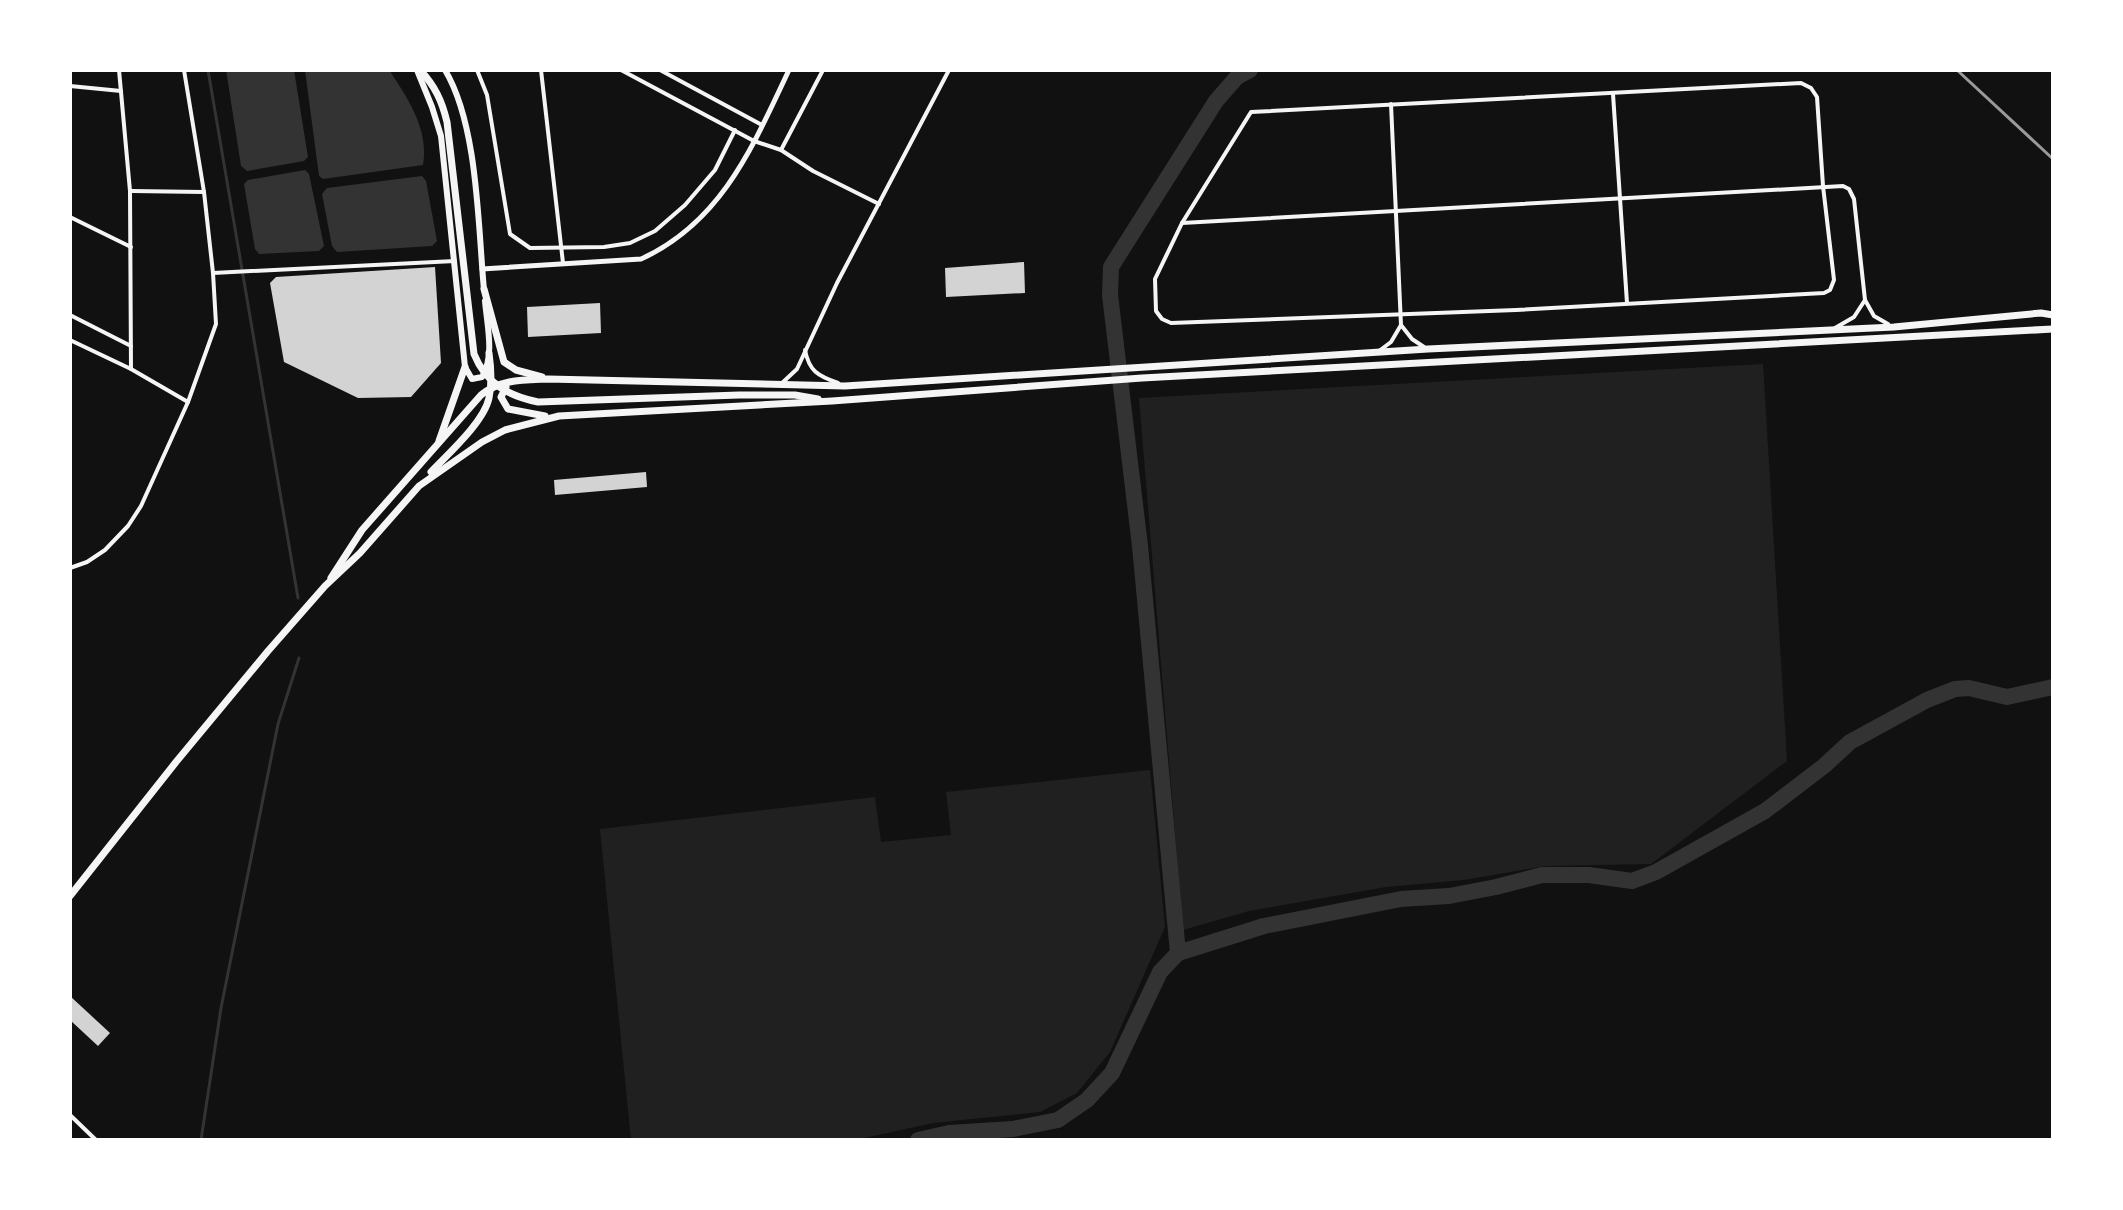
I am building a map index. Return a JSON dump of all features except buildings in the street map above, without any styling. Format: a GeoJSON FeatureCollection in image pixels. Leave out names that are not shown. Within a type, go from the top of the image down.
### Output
{"type":"FeatureCollection","features":[{"type":"Feature","properties":{"kind":"highway"},"geometry":{"type":"LineString","coordinates":[[419,70],[430,80],[441,99],[447,122],[474,354],[479,366],[501,389],[515,397],[538,402],[739,395],[795,395],[832,401]]}},
{"type":"Feature","properties":{"kind":"highway"},"geometry":{"type":"LineString","coordinates":[[484,289],[504,362],[516,370],[548,379]]}},
{"type":"Feature","properties":{"kind":"highway"},"geometry":{"type":"LineString","coordinates":[[325,586],[362,530],[490,388],[511,381],[548,379],[845,386],[1428,349],[1894,327],[2053,314]]}},
{"type":"Feature","properties":{"kind":"highway"},"geometry":{"type":"LineString","coordinates":[[511,381],[501,397],[508,409],[531,415],[559,416],[832,401],[1142,378],[2053,329]]}},
{"type":"Feature","properties":{"kind":"highway"},"geometry":{"type":"LineString","coordinates":[[70,896],[176,762],[325,586],[360,553],[467,432],[487,405],[489,353]]}},
{"type":"Feature","properties":{"kind":"highway"},"geometry":{"type":"LineString","coordinates":[[437,447],[465,367]]}},
{"type":"Feature","properties":{"kind":"highway"},"geometry":{"type":"LineString","coordinates":[[419,486],[482,442],[505,430],[559,416]]}},
{"type":"Feature","properties":{"kind":"main road"},"geometry":{"type":"LineString","coordinates":[[419,70],[441,136],[465,367],[472,379],[482,377],[487,368],[489,353],[484,289],[475,188],[465,121],[446,71]]}},
{"type":"Feature","properties":{"kind":"street"},"geometry":{"type":"LineString","coordinates":[[119,70],[130,191],[131,369]]}},
{"type":"Feature","properties":{"kind":"street"},"geometry":{"type":"LineString","coordinates":[[70,568],[97,557],[128,526],[141,506],[188,402],[216,324],[204,192],[184,70]]}},
{"type":"Feature","properties":{"kind":"street"},"geometry":{"type":"LineString","coordinates":[[477,70],[487,95],[510,234],[530,248],[630,243],[655,231],[685,205],[715,170],[735,130]]}},
{"type":"Feature","properties":{"kind":"street"},"geometry":{"type":"LineString","coordinates":[[541,70],[563,266]]}},
{"type":"Feature","properties":{"kind":"street"},"geometry":{"type":"LineString","coordinates":[[621,70],[754,141],[781,150],[813,171],[879,204]]}},
{"type":"Feature","properties":{"kind":"street"},"geometry":{"type":"LineString","coordinates":[[660,70],[762,125]]}},
{"type":"Feature","properties":{"kind":"street"},"geometry":{"type":"LineString","coordinates":[[482,269],[641,259],[660,250],[691,228],[735,178],[789,70]]}},
{"type":"Feature","properties":{"kind":"street"},"geometry":{"type":"LineString","coordinates":[[781,150],[823,70]]}},
{"type":"Feature","properties":{"kind":"street"},"geometry":{"type":"LineString","coordinates":[[781,384],[797,369],[805,347],[949,70]]}},
{"type":"Feature","properties":{"kind":"street"},"geometry":{"type":"LineString","coordinates":[[1801,83],[1811,88],[1817,97],[1834,280],[1830,290],[1818,294],[1171,323],[1162,319],[1156,311],[1155,279],[1182,223],[1251,112],[1613,93],[1801,83]]}},
{"type":"Feature","properties":{"kind":"street"},"geometry":{"type":"LineString","coordinates":[[70,86],[121,91]]}},
{"type":"Feature","properties":{"kind":"street"},"geometry":{"type":"LineString","coordinates":[[1613,93],[1627,303]]}},
{"type":"Feature","properties":{"kind":"street"},"geometry":{"type":"LineString","coordinates":[[1377,352],[1391,342],[1401,325],[1391,104]]}},
{"type":"Feature","properties":{"kind":"street"},"geometry":{"type":"LineString","coordinates":[[1182,223],[1843,186],[1849,189],[1854,199],[1865,300],[1874,316],[1894,327]]}},
{"type":"Feature","properties":{"kind":"street"},"geometry":{"type":"LineString","coordinates":[[130,191],[204,192]]}},
{"type":"Feature","properties":{"kind":"street"},"geometry":{"type":"LineString","coordinates":[[70,217],[131,247]]}},
{"type":"Feature","properties":{"kind":"street"},"geometry":{"type":"LineString","coordinates":[[213,273],[455,261]]}},
{"type":"Feature","properties":{"kind":"street"},"geometry":{"type":"LineString","coordinates":[[1831,329],[1854,317],[1865,300]]}},
{"type":"Feature","properties":{"kind":"street"},"geometry":{"type":"LineString","coordinates":[[70,315],[131,346]]}},
{"type":"Feature","properties":{"kind":"street"},"geometry":{"type":"LineString","coordinates":[[1401,325],[1412,339],[1428,349]]}},
{"type":"Feature","properties":{"kind":"street"},"geometry":{"type":"LineString","coordinates":[[70,340],[131,369],[188,402]]}},
{"type":"Feature","properties":{"kind":"street"},"geometry":{"type":"LineString","coordinates":[[805,347],[811,369],[819,376],[845,386]]}},
{"type":"Feature","properties":{"kind":"street"},"geometry":{"type":"LineString","coordinates":[[70,1115],[96,1140]]}},
{"type":"Feature","properties":{"kind":"shaded area"},"geometry":{"type":"Polygon","coordinates":[[[226,70],[294,70],[308,157],[304,161],[247,171],[241,166],[226,70]]]}},
{"type":"Feature","properties":{"kind":"shaded area"},"geometry":{"type":"Polygon","coordinates":[[[305,70],[389,70],[410,103],[420,127],[423,165],[323,179],[319,176],[305,70]]]}},
{"type":"Feature","properties":{"kind":"shaded area"},"geometry":{"type":"Polygon","coordinates":[[[305,170],[309,174],[324,246],[319,251],[259,254],[255,249],[244,184],[248,180],[305,170]]]}},
{"type":"Feature","properties":{"kind":"shaded area"},"geometry":{"type":"Polygon","coordinates":[[[422,176],[426,181],[437,241],[432,246],[337,252],[332,246],[322,194],[327,188],[422,176]]]}},
{"type":"Feature","properties":{"kind":"shaded area"},"geometry":{"type":"Polygon","coordinates":[[[1763,364],[1787,761],[1651,864],[1545,866],[1464,880],[1386,887],[1249,911],[1183,930],[1139,398],[1763,364]]]}},
{"type":"Feature","properties":{"kind":"shaded area"},"geometry":{"type":"Polygon","coordinates":[[[1150,770],[1165,927],[1110,1052],[1077,1093],[1040,1112],[933,1123],[855,1140],[631,1140],[600,829],[875,797],[881,842],[951,835],[946,792],[1150,770]]]}},
{"type":"Feature","properties":{"kind":"waterway"},"geometry":{"type":"LineString","coordinates":[[208,70],[298,598]]}},
{"type":"Feature","properties":{"kind":"waterway"},"geometry":{"type":"LineString","coordinates":[[918,1140],[949,1133],[1013,1129],[1058,1120],[1087,1100],[1112,1073],[1160,972],[1178,953],[1140,546],[1110,295],[1111,267],[1216,101],[1237,77],[1250,70]]}},
{"type":"Feature","properties":{"kind":"waterway"},"geometry":{"type":"LineString","coordinates":[[201,1140],[221,1008],[278,724],[299,658]]}},
{"type":"Feature","properties":{"kind":"waterway"},"geometry":{"type":"LineString","coordinates":[[1178,953],[1264,926],[1401,899],[1449,896],[1542,875],[1589,875],[1632,881],[1656,872],[1765,811],[1850,742],[1927,700],[1955,689],[1969,688],[2007,697],[2053,687]]}},
{"type":"Feature","properties":{"kind":"railway"},"geometry":{"type":"LineString","coordinates":[[1957,70],[2053,159]]}}]}
